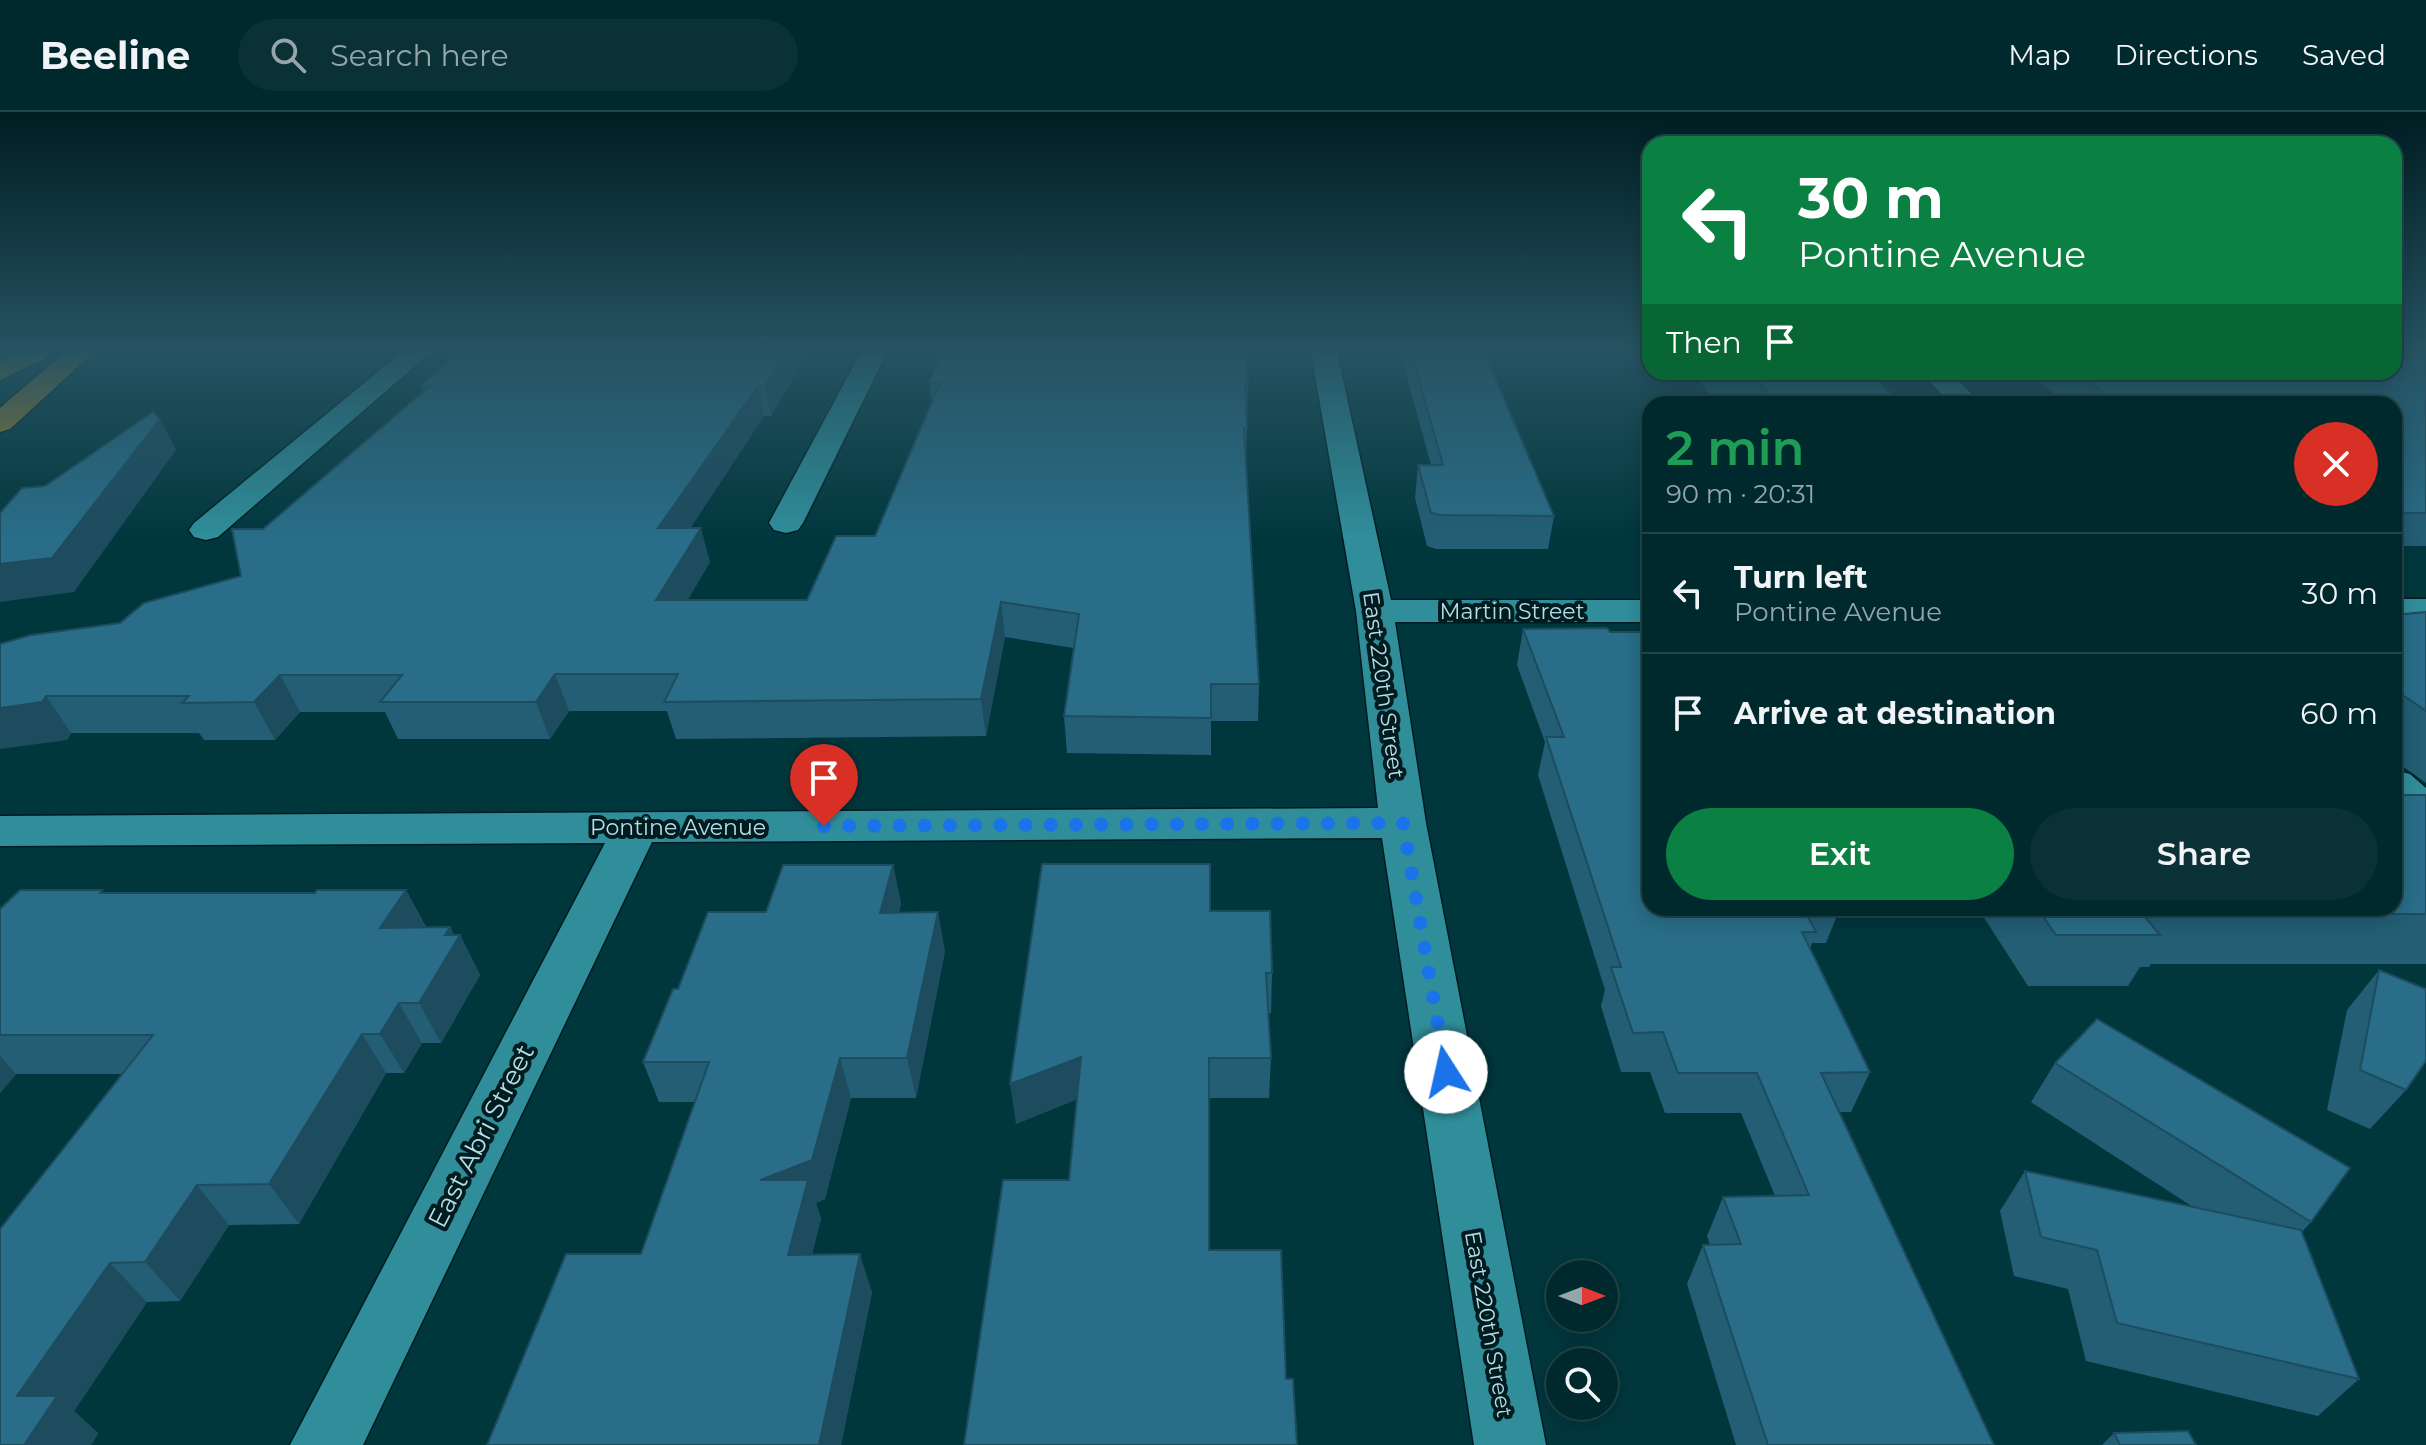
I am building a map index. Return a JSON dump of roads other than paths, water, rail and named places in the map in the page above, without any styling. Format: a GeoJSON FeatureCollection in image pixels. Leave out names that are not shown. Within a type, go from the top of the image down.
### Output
{"type":"FeatureCollection","features":[{"type":"Feature","properties":{"kind":"street"},"geometry":{"type":"LineString","coordinates":[[206,530],[344,414]]}},
{"type":"Feature","properties":{"kind":"street"},"geometry":{"type":"LineString","coordinates":[[786,523],[842,414]]}},
{"type":"Feature","properties":{"kind":"street","name":"East 220th Street"},"geometry":{"type":"LineString","coordinates":[[1336,414],[1375,611],[1403,823],[1510,1445]]}},
{"type":"Feature","properties":{"kind":"street"},"geometry":{"type":"LineString","coordinates":[[2402,610],[2426,610]]}},
{"type":"Feature","properties":{"kind":"street","name":"Martin Street"},"geometry":{"type":"LineString","coordinates":[[1375,611],[1642,611]]}},
{"type":"Feature","properties":{"kind":"street"},"geometry":{"type":"LineString","coordinates":[[2402,791],[2426,813]]}},
{"type":"Feature","properties":{"kind":"street","name":"Pontine Avenue"},"geometry":{"type":"LineString","coordinates":[[0,831],[1403,823]]}},
{"type":"Feature","properties":{"kind":"street","name":"East Abri Street"},"geometry":{"type":"LineString","coordinates":[[326,1445],[636,827]]}}]}
